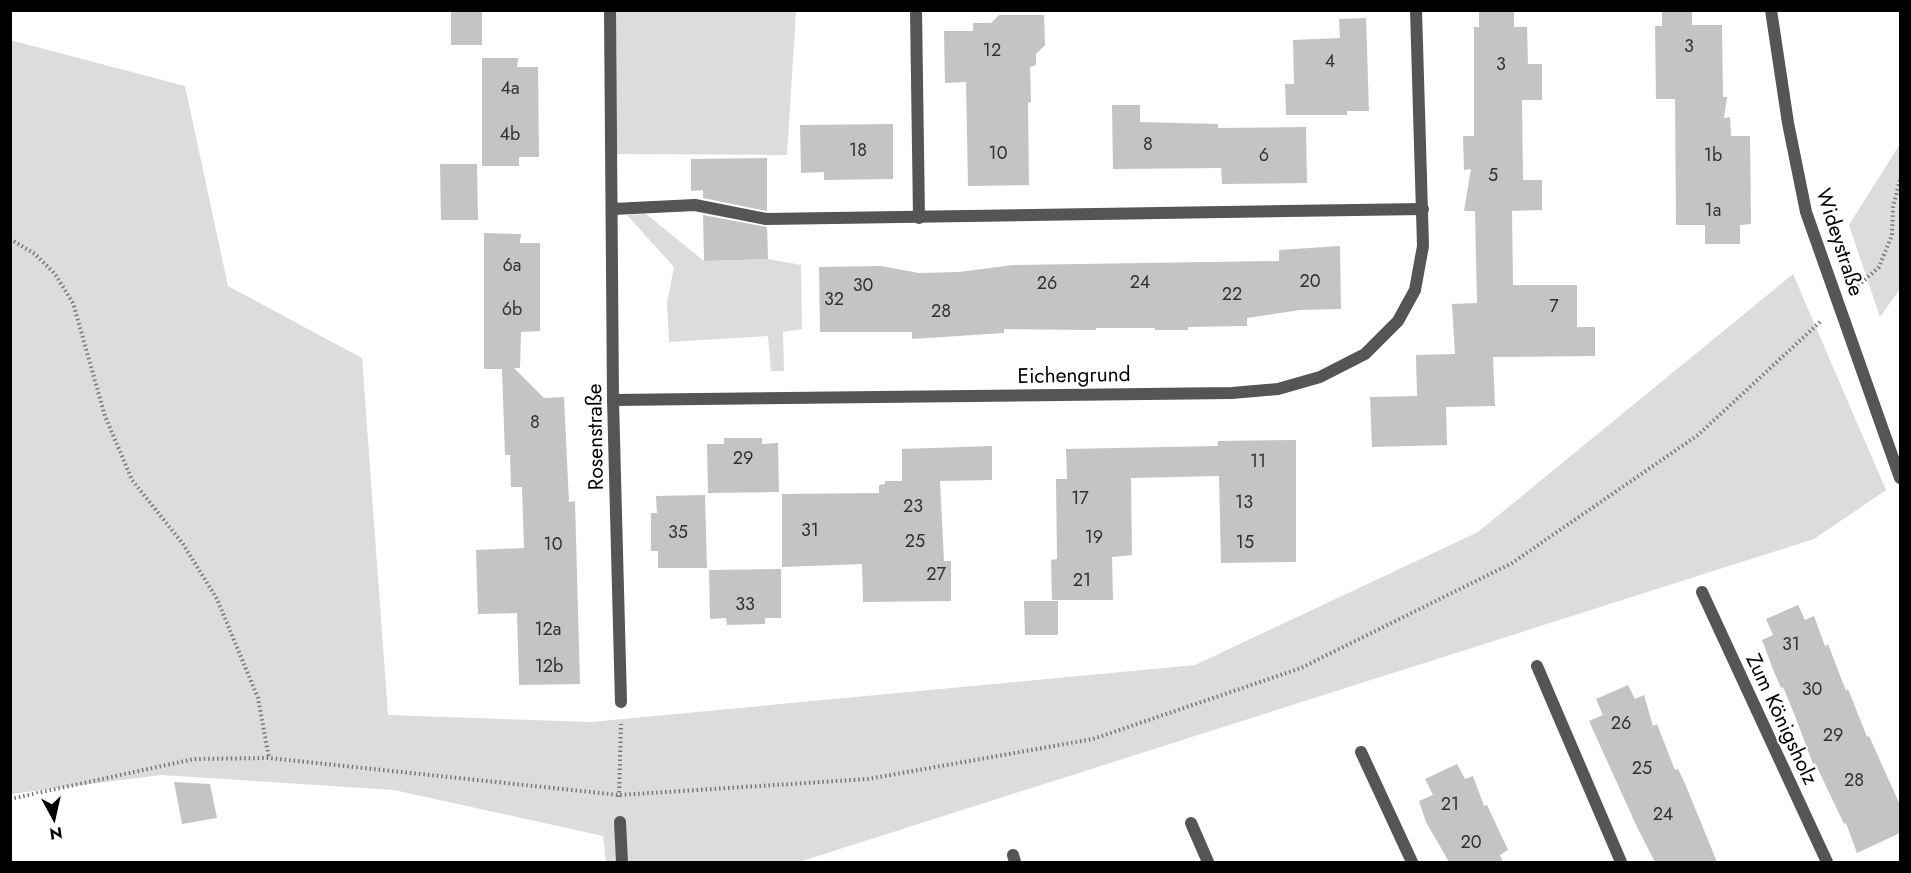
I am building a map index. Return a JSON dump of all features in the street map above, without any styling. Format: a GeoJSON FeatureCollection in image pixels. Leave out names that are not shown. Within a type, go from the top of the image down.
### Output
{"type":"FeatureCollection","features":[{"type":"Feature","properties":{"kind":"street","name":"Rosenstraße"},"geometry":{"type":"LineString","coordinates":[[610,10],[613,400],[621,702]]}},
{"type":"Feature","properties":{"kind":"street"},"geometry":{"type":"LineString","coordinates":[[916,10],[919,218]]}},
{"type":"Feature","properties":{"kind":"street","name":"Eichengrund"},"geometry":{"type":"LineString","coordinates":[[613,400],[1232,393],[1278,389],[1320,377],[1365,354],[1398,321],[1415,290],[1424,246],[1416,10]]}},
{"type":"Feature","properties":{"kind":"street","name":"Wideystraße"},"geometry":{"type":"LineString","coordinates":[[1771,10],[1788,123],[1806,212],[1900,478]]}},
{"type":"Feature","properties":{"kind":"street"},"geometry":{"type":"LineString","coordinates":[[613,209],[695,205],[766,219],[1423,209]]}},
{"type":"Feature","properties":{"kind":"street","name":"Zum Königsholz"},"geometry":{"type":"LineString","coordinates":[[1702,592],[1827,862]]}},
{"type":"Feature","properties":{"kind":"street"},"geometry":{"type":"LineString","coordinates":[[1537,666],[1622,862]]}},
{"type":"Feature","properties":{"kind":"street"},"geometry":{"type":"LineString","coordinates":[[1361,752],[1412,862]]}},
{"type":"Feature","properties":{"kind":"street"},"geometry":{"type":"LineString","coordinates":[[620,822],[622,862]]}},
{"type":"Feature","properties":{"kind":"street"},"geometry":{"type":"LineString","coordinates":[[1191,823],[1209,862]]}},
{"type":"Feature","properties":{"kind":"path"},"geometry":{"type":"LineString","coordinates":[[10,799],[194,759],[269,758],[619,795],[868,779],[1082,741],[1301,668],[1512,563],[1698,435],[1879,267],[1892,236],[1893,207],[1900,180]]}},
{"type":"Feature","properties":{"kind":"path"},"geometry":{"type":"LineString","coordinates":[[10,239],[35,254],[56,274],[73,303],[105,416],[132,480],[183,544],[217,599],[258,698],[269,758]]}},
{"type":"Feature","properties":{"kind":"path"},"geometry":{"type":"LineString","coordinates":[[620,822],[621,702]]}},
{"type":"Feature","properties":{"kind":"shaded area"},"geometry":{"type":"Polygon","coordinates":[[[610,11],[796,11],[787,155],[612,154],[610,11]]]}},
{"type":"Feature","properties":{"kind":"shaded area"},"geometry":{"type":"Polygon","coordinates":[[[10,40],[185,86],[228,286],[362,358],[388,715],[591,722],[1195,665],[1478,532],[1793,274],[1886,490],[1814,539],[799,862],[606,862],[603,836],[394,790],[161,775],[11,794],[10,40]]]}},
{"type":"Feature","properties":{"kind":"shaded area"},"geometry":{"type":"Polygon","coordinates":[[[1900,144],[1900,289],[1880,317],[1849,225],[1900,144]]]}},
{"type":"Feature","properties":{"kind":"shaded area"},"geometry":{"type":"Polygon","coordinates":[[[646,214],[704,261],[768,259],[801,265],[802,329],[783,332],[784,371],[771,371],[768,336],[669,342],[667,303],[674,267],[627,215],[646,214]]]}},
{"type":"Feature","properties":{"kind":"building"},"geometry":{"type":"Polygon","coordinates":[[[451,10],[482,10],[482,45],[451,45],[451,10]]]}},
{"type":"Feature","properties":{"kind":"building"},"geometry":{"type":"Polygon","coordinates":[[[1479,10],[1514,10],[1514,27],[1527,27],[1528,64],[1542,64],[1542,100],[1522,100],[1523,180],[1542,180],[1542,210],[1512,211],[1513,285],[1577,285],[1577,327],[1595,327],[1595,356],[1493,357],[1495,406],[1446,407],[1447,445],[1372,447],[1370,397],[1417,396],[1416,355],[1455,354],[1452,304],[1477,303],[1475,211],[1464,211],[1471,169],[1464,170],[1463,136],[1474,136],[1474,27],[1479,27],[1479,10]]]}},
{"type":"Feature","properties":{"kind":"building"},"geometry":{"type":"Polygon","coordinates":[[[1662,10],[1692,10],[1692,25],[1722,25],[1723,97],[1727,97],[1724,118],[1730,117],[1731,136],[1750,136],[1751,224],[1740,225],[1740,244],[1705,244],[1705,225],[1676,225],[1675,99],[1656,99],[1655,26],[1662,26],[1662,10]]]}},
{"type":"Feature","properties":{"kind":"building"},"geometry":{"type":"Polygon","coordinates":[[[999,15],[1044,15],[1045,45],[1036,54],[1036,65],[1030,67],[1029,185],[968,186],[966,82],[945,83],[944,31],[973,31],[973,23],[991,23],[999,15]]]}},
{"type":"Feature","properties":{"kind":"building"},"geometry":{"type":"Polygon","coordinates":[[[1366,18],[1369,111],[1347,111],[1347,115],[1286,115],[1285,84],[1294,84],[1293,40],[1340,38],[1339,19],[1366,18]]]}},
{"type":"Feature","properties":{"kind":"building"},"geometry":{"type":"Polygon","coordinates":[[[482,58],[518,58],[517,67],[538,67],[539,157],[519,157],[519,166],[482,166],[482,58]]]}},
{"type":"Feature","properties":{"kind":"building"},"geometry":{"type":"Polygon","coordinates":[[[1112,105],[1140,105],[1140,122],[1218,124],[1218,128],[1306,127],[1307,183],[1222,184],[1221,168],[1113,169],[1112,105]]]}},
{"type":"Feature","properties":{"kind":"building"},"geometry":{"type":"Polygon","coordinates":[[[893,124],[893,179],[824,180],[824,172],[801,173],[800,125],[893,124]]]}},
{"type":"Feature","properties":{"kind":"building"},"geometry":{"type":"Polygon","coordinates":[[[767,158],[767,211],[703,198],[703,190],[691,191],[691,159],[767,158]]]}},
{"type":"Feature","properties":{"kind":"building"},"geometry":{"type":"Polygon","coordinates":[[[440,164],[477,164],[478,220],[441,220],[440,164]]]}},
{"type":"Feature","properties":{"kind":"building"},"geometry":{"type":"Polygon","coordinates":[[[703,215],[767,227],[768,259],[704,261],[703,215]]]}},
{"type":"Feature","properties":{"kind":"building"},"geometry":{"type":"Polygon","coordinates":[[[484,233],[521,234],[520,243],[540,243],[540,331],[521,332],[520,368],[514,368],[544,398],[564,397],[569,502],[575,501],[580,684],[519,685],[517,613],[478,614],[476,550],[524,548],[522,487],[511,487],[510,455],[505,455],[502,369],[484,369],[484,233]]]}},
{"type":"Feature","properties":{"kind":"building"},"geometry":{"type":"Polygon","coordinates":[[[1340,246],[1341,309],[1300,310],[1247,318],[1247,326],[1188,327],[1188,330],[1155,330],[1155,328],[1004,329],[1004,333],[912,339],[912,332],[820,332],[819,267],[881,266],[919,273],[959,272],[1013,265],[1279,261],[1279,250],[1340,246]]]}},
{"type":"Feature","properties":{"kind":"building"},"geometry":{"type":"Polygon","coordinates":[[[724,438],[762,438],[762,444],[778,443],[779,492],[708,493],[707,444],[724,444],[724,438]]]}},
{"type":"Feature","properties":{"kind":"building"},"geometry":{"type":"Polygon","coordinates":[[[1296,440],[1296,562],[1221,563],[1219,476],[1131,478],[1132,555],[1112,557],[1113,600],[1052,600],[1051,560],[1057,559],[1056,479],[1067,479],[1066,449],[1218,446],[1218,441],[1296,440]]]}},
{"type":"Feature","properties":{"kind":"building"},"geometry":{"type":"Polygon","coordinates":[[[992,446],[992,480],[940,481],[944,561],[951,561],[951,601],[863,602],[862,564],[782,567],[782,494],[879,493],[879,485],[885,484],[885,481],[902,481],[902,449],[992,446]]]}},
{"type":"Feature","properties":{"kind":"building"},"geometry":{"type":"Polygon","coordinates":[[[705,495],[707,568],[658,568],[658,551],[651,551],[651,513],[657,513],[656,496],[705,495]]]}},
{"type":"Feature","properties":{"kind":"building"},"geometry":{"type":"Polygon","coordinates":[[[781,569],[781,618],[765,618],[765,624],[727,625],[726,618],[710,619],[709,570],[781,569]]]}},
{"type":"Feature","properties":{"kind":"building"},"geometry":{"type":"Polygon","coordinates":[[[1024,601],[1058,601],[1058,635],[1025,635],[1024,601]]]}},
{"type":"Feature","properties":{"kind":"building"},"geometry":{"type":"Polygon","coordinates":[[[1798,605],[1805,620],[1814,616],[1825,646],[1828,644],[1846,691],[1848,689],[1867,737],[1869,736],[1900,805],[1900,833],[1857,853],[1846,823],[1844,824],[1815,763],[1813,764],[1762,640],[1773,635],[1766,619],[1798,605]]]}},
{"type":"Feature","properties":{"kind":"building"},"geometry":{"type":"Polygon","coordinates":[[[1628,685],[1635,699],[1644,695],[1653,726],[1657,724],[1675,770],[1678,769],[1686,786],[1717,862],[1655,862],[1637,827],[1589,721],[1603,715],[1596,699],[1628,685]]]}},
{"type":"Feature","properties":{"kind":"building"},"geometry":{"type":"Polygon","coordinates":[[[1457,764],[1465,779],[1473,776],[1484,806],[1487,805],[1508,850],[1500,855],[1503,862],[1449,862],[1426,822],[1419,801],[1433,795],[1425,779],[1457,764]]]}},
{"type":"Feature","properties":{"kind":"building"},"geometry":{"type":"Polygon","coordinates":[[[174,782],[210,784],[217,818],[182,824],[174,782]]]}}]}
